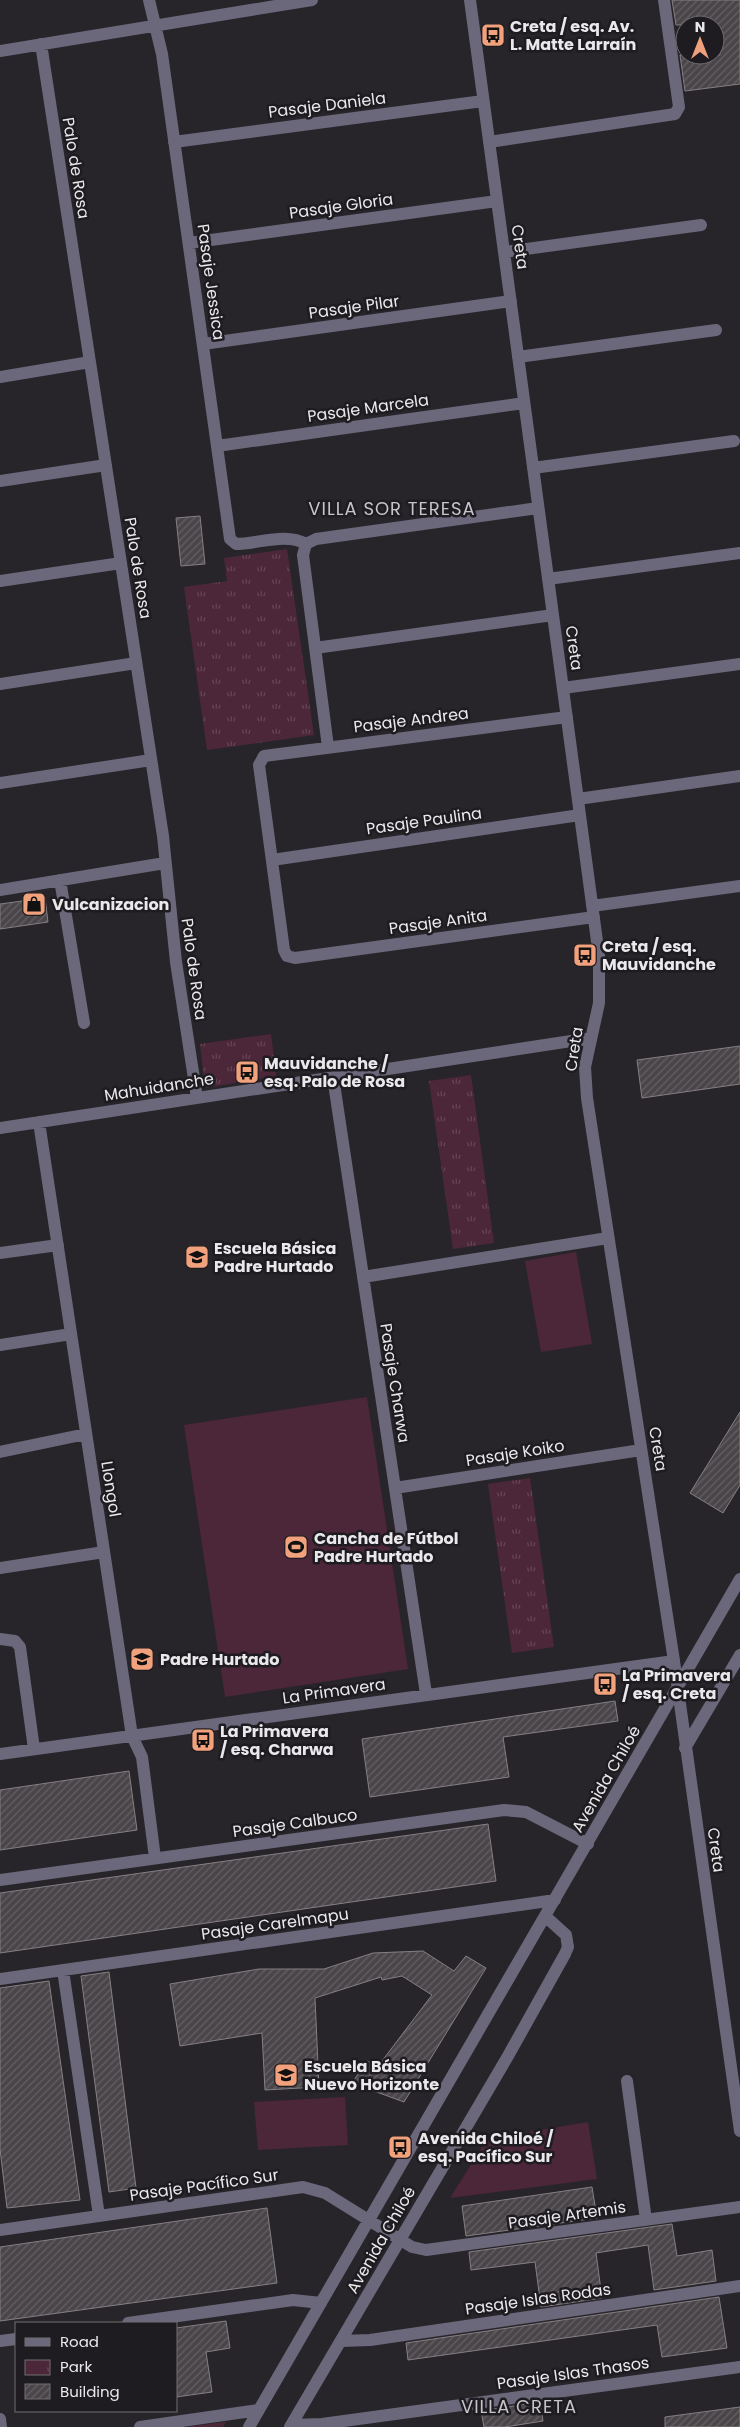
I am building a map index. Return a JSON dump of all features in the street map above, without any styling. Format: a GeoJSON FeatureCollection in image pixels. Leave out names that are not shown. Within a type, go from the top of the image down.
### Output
{"type":"FeatureCollection","features":[{"type":"Feature","properties":{"kind":"street","name":"Pasaje Jessica"},"geometry":{"type":"LineString","coordinates":[[149,0],[162,54],[230,536],[233,543],[240,544],[292,539],[306,544]]}},
{"type":"Feature","properties":{"kind":"street"},"geometry":{"type":"LineString","coordinates":[[0,51],[312,0]]}},
{"type":"Feature","properties":{"kind":"street","name":"Creta"},"geometry":{"type":"LineString","coordinates":[[470,0],[599,956],[600,990],[586,1060],[585,1082],[674,1660],[740,2131]]}},
{"type":"Feature","properties":{"kind":"street"},"geometry":{"type":"LineString","coordinates":[[489,142],[672,114],[678,111],[679,103],[664,0]]}},
{"type":"Feature","properties":{"kind":"street","name":"Palo de Rosa"},"geometry":{"type":"LineString","coordinates":[[41,44],[151,760],[176,962],[197,1098]]}},
{"type":"Feature","properties":{"kind":"street","name":"Pasaje Daniela"},"geometry":{"type":"LineString","coordinates":[[174,142],[483,101]]}},
{"type":"Feature","properties":{"kind":"street","name":"Pasaje Gloria"},"geometry":{"type":"LineString","coordinates":[[189,243],[497,201]]}},
{"type":"Feature","properties":{"kind":"street"},"geometry":{"type":"LineString","coordinates":[[504,252],[701,225]]}},
{"type":"Feature","properties":{"kind":"street","name":"Pasaje Pilar"},"geometry":{"type":"LineString","coordinates":[[203,344],[511,301]]}},
{"type":"Feature","properties":{"kind":"street"},"geometry":{"type":"LineString","coordinates":[[518,357],[716,330]]}},
{"type":"Feature","properties":{"kind":"street"},"geometry":{"type":"LineString","coordinates":[[0,377],[90,362]]}},
{"type":"Feature","properties":{"kind":"street","name":"Pasaje Marcela"},"geometry":{"type":"LineString","coordinates":[[217,446],[524,403]]}},
{"type":"Feature","properties":{"kind":"street"},"geometry":{"type":"LineString","coordinates":[[533,468],[734,441]]}},
{"type":"Feature","properties":{"kind":"street"},"geometry":{"type":"LineString","coordinates":[[0,481],[106,465]]}},
{"type":"Feature","properties":{"kind":"street"},"geometry":{"type":"LineString","coordinates":[[328,747],[303,556],[306,544],[312,540],[538,508]]}},
{"type":"Feature","properties":{"kind":"street"},"geometry":{"type":"LineString","coordinates":[[548,579],[740,553]]}},
{"type":"Feature","properties":{"kind":"street"},"geometry":{"type":"LineString","coordinates":[[0,581],[121,563]]}},
{"type":"Feature","properties":{"kind":"street"},"geometry":{"type":"LineString","coordinates":[[315,648],[553,615]]}},
{"type":"Feature","properties":{"kind":"street"},"geometry":{"type":"LineString","coordinates":[[0,684],[136,663]]}},
{"type":"Feature","properties":{"kind":"street"},"geometry":{"type":"LineString","coordinates":[[563,688],[740,664]]}},
{"type":"Feature","properties":{"kind":"street","name":"Pasaje Andrea"},"geometry":{"type":"LineString","coordinates":[[272,860],[260,765],[261,758],[268,755],[567,717]]}},
{"type":"Feature","properties":{"kind":"street"},"geometry":{"type":"LineString","coordinates":[[0,783],[151,760]]}},
{"type":"Feature","properties":{"kind":"street"},"geometry":{"type":"LineString","coordinates":[[578,798],[740,776]]}},
{"type":"Feature","properties":{"kind":"street","name":"Pasaje Paulina"},"geometry":{"type":"LineString","coordinates":[[272,860],[580,815]]}},
{"type":"Feature","properties":{"kind":"street","name":"Pasaje Anita"},"geometry":{"type":"LineString","coordinates":[[272,860],[284,950],[287,956],[294,958],[740,886]]}},
{"type":"Feature","properties":{"kind":"street"},"geometry":{"type":"LineString","coordinates":[[0,890],[165,863]]}},
{"type":"Feature","properties":{"kind":"street"},"geometry":{"type":"LineString","coordinates":[[60,880],[84,1023]]}},
{"type":"Feature","properties":{"kind":"street","name":"Mahuidanche"},"geometry":{"type":"LineString","coordinates":[[0,1128],[591,1038]]}},
{"type":"Feature","properties":{"kind":"street","name":"Pasaje Charwa"},"geometry":{"type":"LineString","coordinates":[[333,1077],[426,1694]]}},
{"type":"Feature","properties":{"kind":"street","name":"Llongol"},"geometry":{"type":"LineString","coordinates":[[39,1122],[132,1736],[142,1757],[154,1858]]}},
{"type":"Feature","properties":{"kind":"street"},"geometry":{"type":"LineString","coordinates":[[363,1277],[608,1238]]}},
{"type":"Feature","properties":{"kind":"street"},"geometry":{"type":"LineString","coordinates":[[0,1253],[58,1245]]}},
{"type":"Feature","properties":{"kind":"street"},"geometry":{"type":"LineString","coordinates":[[0,1345],[71,1334]]}},
{"type":"Feature","properties":{"kind":"street"},"geometry":{"type":"LineString","coordinates":[[0,1452],[86,1434]]}},
{"type":"Feature","properties":{"kind":"street","name":"Pasaje Koiko"},"geometry":{"type":"LineString","coordinates":[[395,1488],[641,1450]]}},
{"type":"Feature","properties":{"kind":"street"},"geometry":{"type":"LineString","coordinates":[[0,1565],[104,1552]]}},
{"type":"Feature","properties":{"kind":"street","name":"Avenida Chiloé"},"geometry":{"type":"LineString","coordinates":[[249,2427],[740,1579]]}},
{"type":"Feature","properties":{"kind":"street"},"geometry":{"type":"LineString","coordinates":[[0,1639],[15,1640],[20,1647],[34,1749]]}},
{"type":"Feature","properties":{"kind":"street"},"geometry":{"type":"LineString","coordinates":[[685,1748],[740,1654]]}},
{"type":"Feature","properties":{"kind":"street","name":"La Primavera"},"geometry":{"type":"LineString","coordinates":[[0,1754],[674,1660]]}},
{"type":"Feature","properties":{"kind":"street","name":"Pasaje Calbuco"},"geometry":{"type":"LineString","coordinates":[[0,1880],[504,1810],[532,1815],[588,1844]]}},
{"type":"Feature","properties":{"kind":"street","name":"Pasaje Carelmapu"},"geometry":{"type":"LineString","coordinates":[[0,1979],[555,1900]]}},
{"type":"Feature","properties":{"kind":"street","name":"Avenida Chiloé"},"geometry":{"type":"LineString","coordinates":[[291,2426],[565,1954],[568,1947],[566,1934],[545,1916]]}},
{"type":"Feature","properties":{"kind":"street"},"geometry":{"type":"LineString","coordinates":[[62,1970],[99,2216]]}},
{"type":"Feature","properties":{"kind":"street"},"geometry":{"type":"LineString","coordinates":[[627,2082],[646,2220]]}},
{"type":"Feature","properties":{"kind":"street","name":"Pasaje Pacífico Sur"},"geometry":{"type":"LineString","coordinates":[[0,2230],[303,2187],[325,2193],[400,2240]]}},
{"type":"Feature","properties":{"kind":"street","name":"Pasaje Artemis"},"geometry":{"type":"LineString","coordinates":[[400,2240],[419,2250],[433,2250],[740,2206]]}},
{"type":"Feature","properties":{"kind":"street","name":"Pasaje Islas Rodas"},"geometry":{"type":"LineString","coordinates":[[341,2341],[370,2340],[740,2286]]}},
{"type":"Feature","properties":{"kind":"street"},"geometry":{"type":"LineString","coordinates":[[135,2322],[294,2300],[321,2303]]}},
{"type":"Feature","properties":{"kind":"street"},"geometry":{"type":"LineString","coordinates":[[0,2341],[15,2339]]}},
{"type":"Feature","properties":{"kind":"street","name":"Pasaje Islas Thasos"},"geometry":{"type":"LineString","coordinates":[[291,2426],[322,2424],[740,2367]]}},
{"type":"Feature","properties":{"kind":"street"},"geometry":{"type":"LineString","coordinates":[[140,2427],[259,2410]]}},
{"type":"Feature","properties":{"kind":"street"},"geometry":{"type":"LineString","coordinates":[[0,2419],[1,2427]]}},
{"type":"Feature","properties":{"kind":"green space"},"geometry":{"type":"Polygon","coordinates":[[[287,549],[314,735],[207,750],[184,587],[227,581],[224,558],[287,549]]]}},
{"type":"Feature","properties":{"kind":"green space"},"geometry":{"type":"Polygon","coordinates":[[[271,1034],[276,1076],[205,1088],[200,1044],[271,1034]]]}},
{"type":"Feature","properties":{"kind":"green space"},"geometry":{"type":"Polygon","coordinates":[[[471,1075],[494,1243],[453,1249],[429,1081],[471,1075]]]}},
{"type":"Feature","properties":{"kind":"green space"},"geometry":{"type":"Polygon","coordinates":[[[576,1252],[592,1344],[541,1352],[525,1261],[576,1252]]]}},
{"type":"Feature","properties":{"kind":"green space","name":"Cancha de Fútbol Padre Hurtado"},"geometry":{"type":"Polygon","coordinates":[[[367,1397],[408,1669],[225,1697],[184,1425],[367,1397]]]}},
{"type":"Feature","properties":{"kind":"green space"},"geometry":{"type":"Polygon","coordinates":[[[530,1478],[554,1647],[512,1653],[488,1484],[530,1478]]]}},
{"type":"Feature","properties":{"kind":"green space"},"geometry":{"type":"Polygon","coordinates":[[[345,2097],[348,2145],[258,2150],[254,2102],[345,2097]]]}},
{"type":"Feature","properties":{"kind":"green space"},"geometry":{"type":"Polygon","coordinates":[[[588,2122],[597,2179],[450,2198],[487,2139],[588,2122]]]}},
{"type":"Feature","properties":{"kind":"green space"},"geometry":{"type":"Polygon","coordinates":[[[226,2422],[223,2427],[186,2427],[226,2422]]]}},
{"type":"Feature","properties":{"kind":"building"},"geometry":{"type":"Polygon","coordinates":[[[672,0],[740,0],[740,84],[685,91],[681,65],[725,65],[725,15],[675,15],[675,19],[672,0]]]}},
{"type":"Feature","properties":{"kind":"building"},"geometry":{"type":"Polygon","coordinates":[[[200,516],[205,564],[181,566],[176,518],[200,516]]]}},
{"type":"Feature","properties":{"kind":"building"},"geometry":{"type":"Polygon","coordinates":[[[45,898],[48,922],[0,929],[0,904],[45,898]]]}},
{"type":"Feature","properties":{"kind":"building"},"geometry":{"type":"Polygon","coordinates":[[[740,1046],[740,1084],[642,1098],[637,1060],[740,1046]]]}},
{"type":"Feature","properties":{"kind":"building"},"geometry":{"type":"Polygon","coordinates":[[[740,1412],[740,1485],[723,1513],[690,1493],[740,1412]]]}},
{"type":"Feature","properties":{"kind":"building"},"geometry":{"type":"Polygon","coordinates":[[[615,1701],[618,1721],[503,1737],[509,1777],[370,1797],[362,1739],[615,1701]]]}},
{"type":"Feature","properties":{"kind":"building"},"geometry":{"type":"Polygon","coordinates":[[[129,1771],[137,1830],[0,1850],[0,1790],[129,1771]]]}},
{"type":"Feature","properties":{"kind":"building"},"geometry":{"type":"Polygon","coordinates":[[[488,1824],[496,1881],[0,1953],[0,1893],[488,1824]]]}},
{"type":"Feature","properties":{"kind":"building"},"geometry":{"type":"Polygon","coordinates":[[[423,1951],[454,1971],[466,1956],[486,1968],[404,2102],[352,2083],[367,2061],[379,2065],[432,1995],[402,1976],[382,1980],[381,1977],[315,1998],[319,2087],[265,2090],[262,2033],[180,2046],[170,1984],[259,1969],[324,1969],[373,1953],[423,1951]]]}},
{"type":"Feature","properties":{"kind":"building"},"geometry":{"type":"Polygon","coordinates":[[[109,1972],[136,2188],[109,2192],[81,1976],[109,1972]]]}},
{"type":"Feature","properties":{"kind":"building"},"geometry":{"type":"Polygon","coordinates":[[[49,1981],[80,2200],[7,2208],[0,2149],[0,1988],[49,1981]]]}},
{"type":"Feature","properties":{"kind":"building"},"geometry":{"type":"Polygon","coordinates":[[[592,2187],[597,2218],[466,2236],[462,2206],[592,2187]]]}},
{"type":"Feature","properties":{"kind":"building"},"geometry":{"type":"Polygon","coordinates":[[[267,2208],[277,2283],[0,2321],[0,2247],[267,2208]]]}},
{"type":"Feature","properties":{"kind":"building"},"geometry":{"type":"Polygon","coordinates":[[[672,2224],[677,2256],[712,2250],[716,2281],[654,2290],[648,2245],[596,2253],[602,2298],[541,2307],[535,2262],[471,2270],[469,2252],[672,2224]]]}},
{"type":"Feature","properties":{"kind":"building"},"geometry":{"type":"Polygon","coordinates":[[[719,2297],[727,2348],[662,2357],[657,2325],[408,2360],[406,2343],[719,2297]]]}},
{"type":"Feature","properties":{"kind":"building"},"geometry":{"type":"Polygon","coordinates":[[[226,2321],[230,2348],[206,2352],[212,2392],[178,2397],[178,2328],[226,2321]]]}},
{"type":"Feature","properties":{"kind":"building"},"geometry":{"type":"Polygon","coordinates":[[[540,2402],[543,2421],[505,2427],[484,2427],[481,2411],[540,2402]]]}},
{"type":"Feature","properties":{"kind":"building"},"geometry":{"type":"Polygon","coordinates":[[[740,2407],[740,2427],[665,2427],[665,2417],[740,2407]]]}},
{"type":"Feature","properties":{"kind":"place","name":"Creta / esq. Av. L. Matte Larraín"},"geometry":{"type":"Point","coordinates":[493,35]}},
{"type":"Feature","properties":{"kind":"place","name":"Vulcanizacion"},"geometry":{"type":"Point","coordinates":[34,904]}},
{"type":"Feature","properties":{"kind":"place","name":"Creta / esq. Mauvidanche"},"geometry":{"type":"Point","coordinates":[585,955]}},
{"type":"Feature","properties":{"kind":"place","name":"Mauvidanche / esq. Palo de Rosa"},"geometry":{"type":"Point","coordinates":[247,1072]}},
{"type":"Feature","properties":{"kind":"place","name":"Escuela Básica Padre Hurtado"},"geometry":{"type":"Point","coordinates":[197,1257]}},
{"type":"Feature","properties":{"kind":"place","name":"Cancha de Fútbol Padre Hurtado"},"geometry":{"type":"Point","coordinates":[296,1547]}},
{"type":"Feature","properties":{"kind":"place","name":"Padre Hurtado"},"geometry":{"type":"Point","coordinates":[142,1659]}},
{"type":"Feature","properties":{"kind":"place","name":"La Primavera / esq. Creta"},"geometry":{"type":"Point","coordinates":[605,1684]}},
{"type":"Feature","properties":{"kind":"place","name":"La Primavera / esq. Charwa"},"geometry":{"type":"Point","coordinates":[203,1740]}},
{"type":"Feature","properties":{"kind":"place","name":"Escuela Básica Nuevo Horizonte"},"geometry":{"type":"Point","coordinates":[286,2075]}},
{"type":"Feature","properties":{"kind":"place","name":"Avenida Chiloé / esq. Pacífico Sur"},"geometry":{"type":"Point","coordinates":[400,2147]}},
{"type":"Feature","properties":{"kind":"district","name":"VILLA SOR TERESA"},"geometry":{"type":"Point","coordinates":[392,508]}},
{"type":"Feature","properties":{"kind":"district","name":"VILLA CRETA"},"geometry":{"type":"Point","coordinates":[519,2406]}}]}
